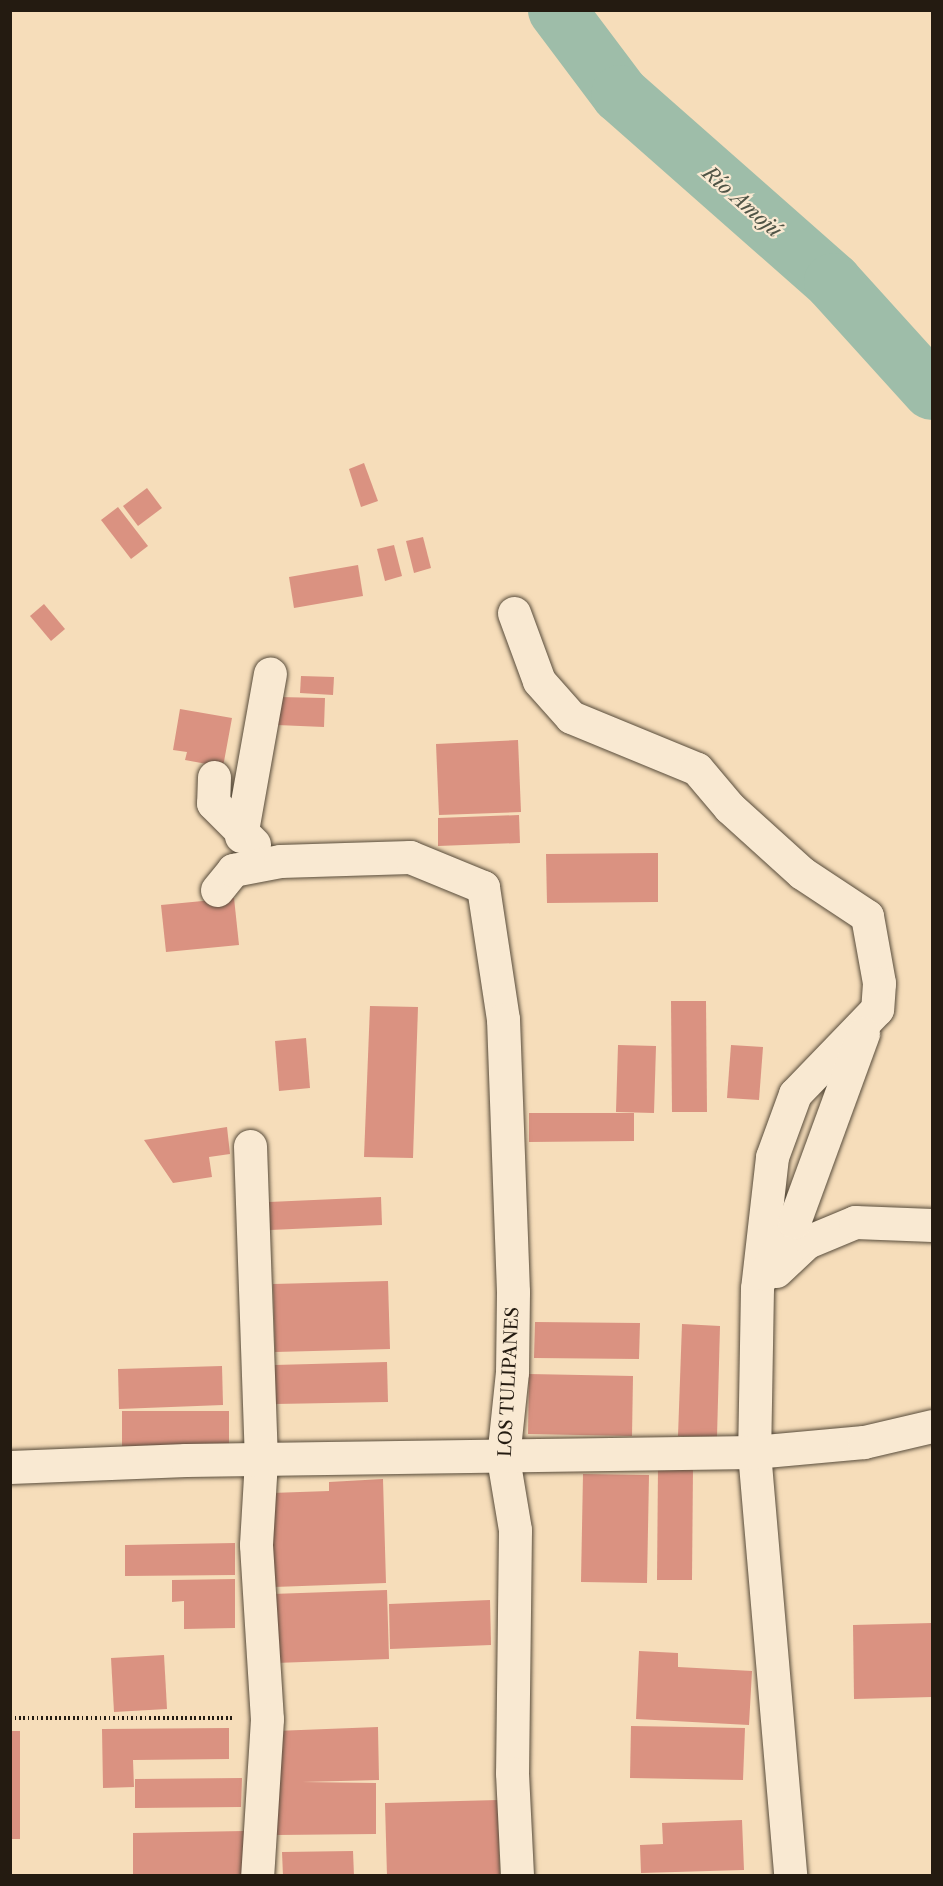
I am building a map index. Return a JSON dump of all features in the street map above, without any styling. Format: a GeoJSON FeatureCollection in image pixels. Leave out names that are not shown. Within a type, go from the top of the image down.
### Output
{"type":"FeatureCollection","features":[{"type":"Feature","properties":{"kind":"street"},"geometry":{"type":"LineString","coordinates":[[514,613],[539,681],[571,717],[697,769],[729,807],[802,873],[867,916],[879,983],[877,1009],[795,1094],[772,1156],[757,1288],[754,1452],[790,1875]]}},
{"type":"Feature","properties":{"kind":"street"},"geometry":{"type":"LineString","coordinates":[[242,836],[270,674]]}},
{"type":"Feature","properties":{"kind":"street"},"geometry":{"type":"LineString","coordinates":[[214,777],[213,803],[242,836],[280,861]]}},
{"type":"Feature","properties":{"kind":"street","name":"LOS TULIPANES"},"geometry":{"type":"LineString","coordinates":[[280,861],[410,857],[483,887],[503,1019],[513,1292],[512,1372],[503,1458],[515,1530],[512,1773],[517,1875]]}},
{"type":"Feature","properties":{"kind":"street"},"geometry":{"type":"LineString","coordinates":[[217,890],[233,870],[280,861]]}},
{"type":"Feature","properties":{"kind":"street"},"geometry":{"type":"LineString","coordinates":[[757,1288],[794,1222],[868,1019]]}},
{"type":"Feature","properties":{"kind":"street"},"geometry":{"type":"LineString","coordinates":[[250,1146],[261,1460],[256,1545],[267,1719],[257,1875]]}},
{"type":"Feature","properties":{"kind":"street"},"geometry":{"type":"LineString","coordinates":[[757,1288],[807,1242],[855,1222],[933,1225]]}},
{"type":"Feature","properties":{"kind":"street"},"geometry":{"type":"LineString","coordinates":[[10,1467],[261,1460],[503,1458],[754,1452],[864,1442],[933,1426]]}},
{"type":"Feature","properties":{"kind":"path"},"geometry":{"type":"LineString","coordinates":[[10,1718],[267,1719]]}},
{"type":"Feature","properties":{"kind":"building"},"geometry":{"type":"Polygon","coordinates":[[[364,463],[378,501],[361,507],[349,469],[364,463]]]}},
{"type":"Feature","properties":{"kind":"building"},"geometry":{"type":"Polygon","coordinates":[[[147,488],[162,508],[138,526],[123,506],[147,488]]]}},
{"type":"Feature","properties":{"kind":"building"},"geometry":{"type":"Polygon","coordinates":[[[118,507],[148,546],[131,559],[101,520],[118,507]]]}},
{"type":"Feature","properties":{"kind":"building"},"geometry":{"type":"Polygon","coordinates":[[[423,537],[431,568],[414,573],[406,541],[423,537]]]}},
{"type":"Feature","properties":{"kind":"building"},"geometry":{"type":"Polygon","coordinates":[[[394,545],[402,576],[385,581],[377,549],[394,545]]]}},
{"type":"Feature","properties":{"kind":"building"},"geometry":{"type":"Polygon","coordinates":[[[358,565],[363,596],[294,608],[289,577],[358,565]]]}},
{"type":"Feature","properties":{"kind":"building"},"geometry":{"type":"Polygon","coordinates":[[[44,604],[65,629],[51,641],[30,616],[44,604]]]}},
{"type":"Feature","properties":{"kind":"building"},"geometry":{"type":"Polygon","coordinates":[[[301,676],[334,677],[333,695],[300,693],[301,676]]]}},
{"type":"Feature","properties":{"kind":"building"},"geometry":{"type":"Polygon","coordinates":[[[278,697],[325,698],[324,727],[277,725],[278,697]]]}},
{"type":"Feature","properties":{"kind":"building"},"geometry":{"type":"Polygon","coordinates":[[[180,709],[232,718],[223,767],[185,760],[187,752],[173,750],[180,709]]]}},
{"type":"Feature","properties":{"kind":"building"},"geometry":{"type":"Polygon","coordinates":[[[518,740],[521,812],[439,815],[436,744],[518,740]]]}},
{"type":"Feature","properties":{"kind":"building"},"geometry":{"type":"Polygon","coordinates":[[[519,815],[520,843],[438,846],[438,818],[519,815]]]}},
{"type":"Feature","properties":{"kind":"building"},"geometry":{"type":"Polygon","coordinates":[[[658,853],[658,902],[547,903],[546,854],[658,853]]]}},
{"type":"Feature","properties":{"kind":"building"},"geometry":{"type":"Polygon","coordinates":[[[234,898],[239,945],[166,952],[161,905],[234,898]]]}},
{"type":"Feature","properties":{"kind":"building"},"geometry":{"type":"Polygon","coordinates":[[[671,1001],[706,1001],[707,1112],[672,1112],[671,1001]]]}},
{"type":"Feature","properties":{"kind":"building"},"geometry":{"type":"Polygon","coordinates":[[[370,1006],[418,1007],[413,1158],[364,1157],[370,1006]]]}},
{"type":"Feature","properties":{"kind":"building"},"geometry":{"type":"Polygon","coordinates":[[[306,1038],[310,1088],[279,1091],[275,1041],[306,1038]]]}},
{"type":"Feature","properties":{"kind":"building"},"geometry":{"type":"Polygon","coordinates":[[[618,1045],[656,1046],[654,1113],[616,1112],[618,1045]]]}},
{"type":"Feature","properties":{"kind":"building"},"geometry":{"type":"Polygon","coordinates":[[[731,1045],[763,1047],[759,1100],[727,1098],[731,1045]]]}},
{"type":"Feature","properties":{"kind":"building"},"geometry":{"type":"Polygon","coordinates":[[[529,1113],[634,1113],[634,1141],[529,1142],[529,1113]]]}},
{"type":"Feature","properties":{"kind":"building"},"geometry":{"type":"Polygon","coordinates":[[[227,1127],[230,1154],[209,1157],[212,1177],[173,1183],[144,1140],[227,1127]]]}},
{"type":"Feature","properties":{"kind":"building"},"geometry":{"type":"Polygon","coordinates":[[[381,1197],[382,1225],[270,1230],[269,1202],[381,1197]]]}},
{"type":"Feature","properties":{"kind":"building"},"geometry":{"type":"Polygon","coordinates":[[[388,1281],[390,1349],[275,1352],[273,1284],[388,1281]]]}},
{"type":"Feature","properties":{"kind":"building"},"geometry":{"type":"Polygon","coordinates":[[[535,1322],[640,1323],[639,1359],[534,1358],[535,1322]]]}},
{"type":"Feature","properties":{"kind":"building"},"geometry":{"type":"Polygon","coordinates":[[[682,1324],[720,1326],[717,1437],[678,1436],[682,1324]]]}},
{"type":"Feature","properties":{"kind":"building"},"geometry":{"type":"Polygon","coordinates":[[[387,1362],[388,1402],[275,1404],[274,1365],[387,1362]]]}},
{"type":"Feature","properties":{"kind":"building"},"geometry":{"type":"Polygon","coordinates":[[[222,1366],[223,1405],[119,1409],[118,1369],[222,1366]]]}},
{"type":"Feature","properties":{"kind":"building"},"geometry":{"type":"Polygon","coordinates":[[[529,1374],[633,1376],[632,1436],[528,1434],[529,1374]]]}},
{"type":"Feature","properties":{"kind":"building"},"geometry":{"type":"Polygon","coordinates":[[[122,1411],[229,1411],[229,1445],[122,1446],[122,1411]]]}},
{"type":"Feature","properties":{"kind":"building"},"geometry":{"type":"Polygon","coordinates":[[[658,1467],[693,1467],[692,1580],[657,1580],[658,1467]]]}},
{"type":"Feature","properties":{"kind":"building"},"geometry":{"type":"Polygon","coordinates":[[[583,1474],[649,1475],[647,1583],[581,1582],[583,1474]]]}},
{"type":"Feature","properties":{"kind":"building"},"geometry":{"type":"Polygon","coordinates":[[[383,1479],[386,1583],[274,1587],[271,1493],[329,1491],[329,1482],[383,1479]]]}},
{"type":"Feature","properties":{"kind":"building"},"geometry":{"type":"Polygon","coordinates":[[[235,1543],[235,1575],[125,1576],[125,1545],[235,1543]]]}},
{"type":"Feature","properties":{"kind":"building"},"geometry":{"type":"Polygon","coordinates":[[[235,1579],[235,1628],[184,1629],[184,1601],[172,1602],[172,1580],[235,1579]]]}},
{"type":"Feature","properties":{"kind":"building"},"geometry":{"type":"Polygon","coordinates":[[[387,1590],[389,1659],[275,1663],[272,1594],[387,1590]]]}},
{"type":"Feature","properties":{"kind":"building"},"geometry":{"type":"Polygon","coordinates":[[[490,1600],[491,1645],[390,1649],[389,1604],[490,1600]]]}},
{"type":"Feature","properties":{"kind":"building"},"geometry":{"type":"Polygon","coordinates":[[[932,1623],[932,1697],[854,1699],[853,1625],[932,1623]]]}},
{"type":"Feature","properties":{"kind":"building"},"geometry":{"type":"Polygon","coordinates":[[[639,1651],[678,1653],[678,1667],[752,1671],[749,1725],[636,1719],[639,1651]]]}},
{"type":"Feature","properties":{"kind":"building"},"geometry":{"type":"Polygon","coordinates":[[[164,1655],[167,1709],[114,1712],[111,1658],[164,1655]]]}},
{"type":"Feature","properties":{"kind":"building"},"geometry":{"type":"Polygon","coordinates":[[[631,1726],[745,1728],[743,1780],[630,1778],[631,1726]]]}},
{"type":"Feature","properties":{"kind":"building"},"geometry":{"type":"Polygon","coordinates":[[[378,1727],[379,1780],[302,1782],[376,1783],[376,1834],[277,1835],[275,1731],[378,1727]]]}},
{"type":"Feature","properties":{"kind":"building"},"geometry":{"type":"Polygon","coordinates":[[[229,1728],[229,1759],[133,1760],[134,1787],[103,1788],[102,1729],[229,1728]]]}},
{"type":"Feature","properties":{"kind":"building"},"geometry":{"type":"Polygon","coordinates":[[[10,1731],[20,1731],[20,1839],[10,1839],[10,1731]]]}},
{"type":"Feature","properties":{"kind":"building"},"geometry":{"type":"Polygon","coordinates":[[[242,1778],[241,1807],[135,1808],[135,1779],[242,1778]]]}},
{"type":"Feature","properties":{"kind":"building"},"geometry":{"type":"Polygon","coordinates":[[[498,1800],[500,1876],[387,1876],[385,1803],[498,1800]]]}},
{"type":"Feature","properties":{"kind":"building"},"geometry":{"type":"Polygon","coordinates":[[[742,1820],[744,1870],[641,1873],[640,1845],[663,1844],[662,1823],[742,1820]]]}},
{"type":"Feature","properties":{"kind":"building"},"geometry":{"type":"Polygon","coordinates":[[[244,1831],[244,1876],[133,1876],[133,1833],[244,1831]]]}},
{"type":"Feature","properties":{"kind":"building"},"geometry":{"type":"Polygon","coordinates":[[[353,1851],[354,1876],[283,1876],[282,1852],[353,1851]]]}},
{"type":"Feature","properties":{"kind":"waterway","name":"Río Amojú"},"geometry":{"type":"LineString","coordinates":[[557,10],[620,94],[833,282],[932,391]]}}]}
